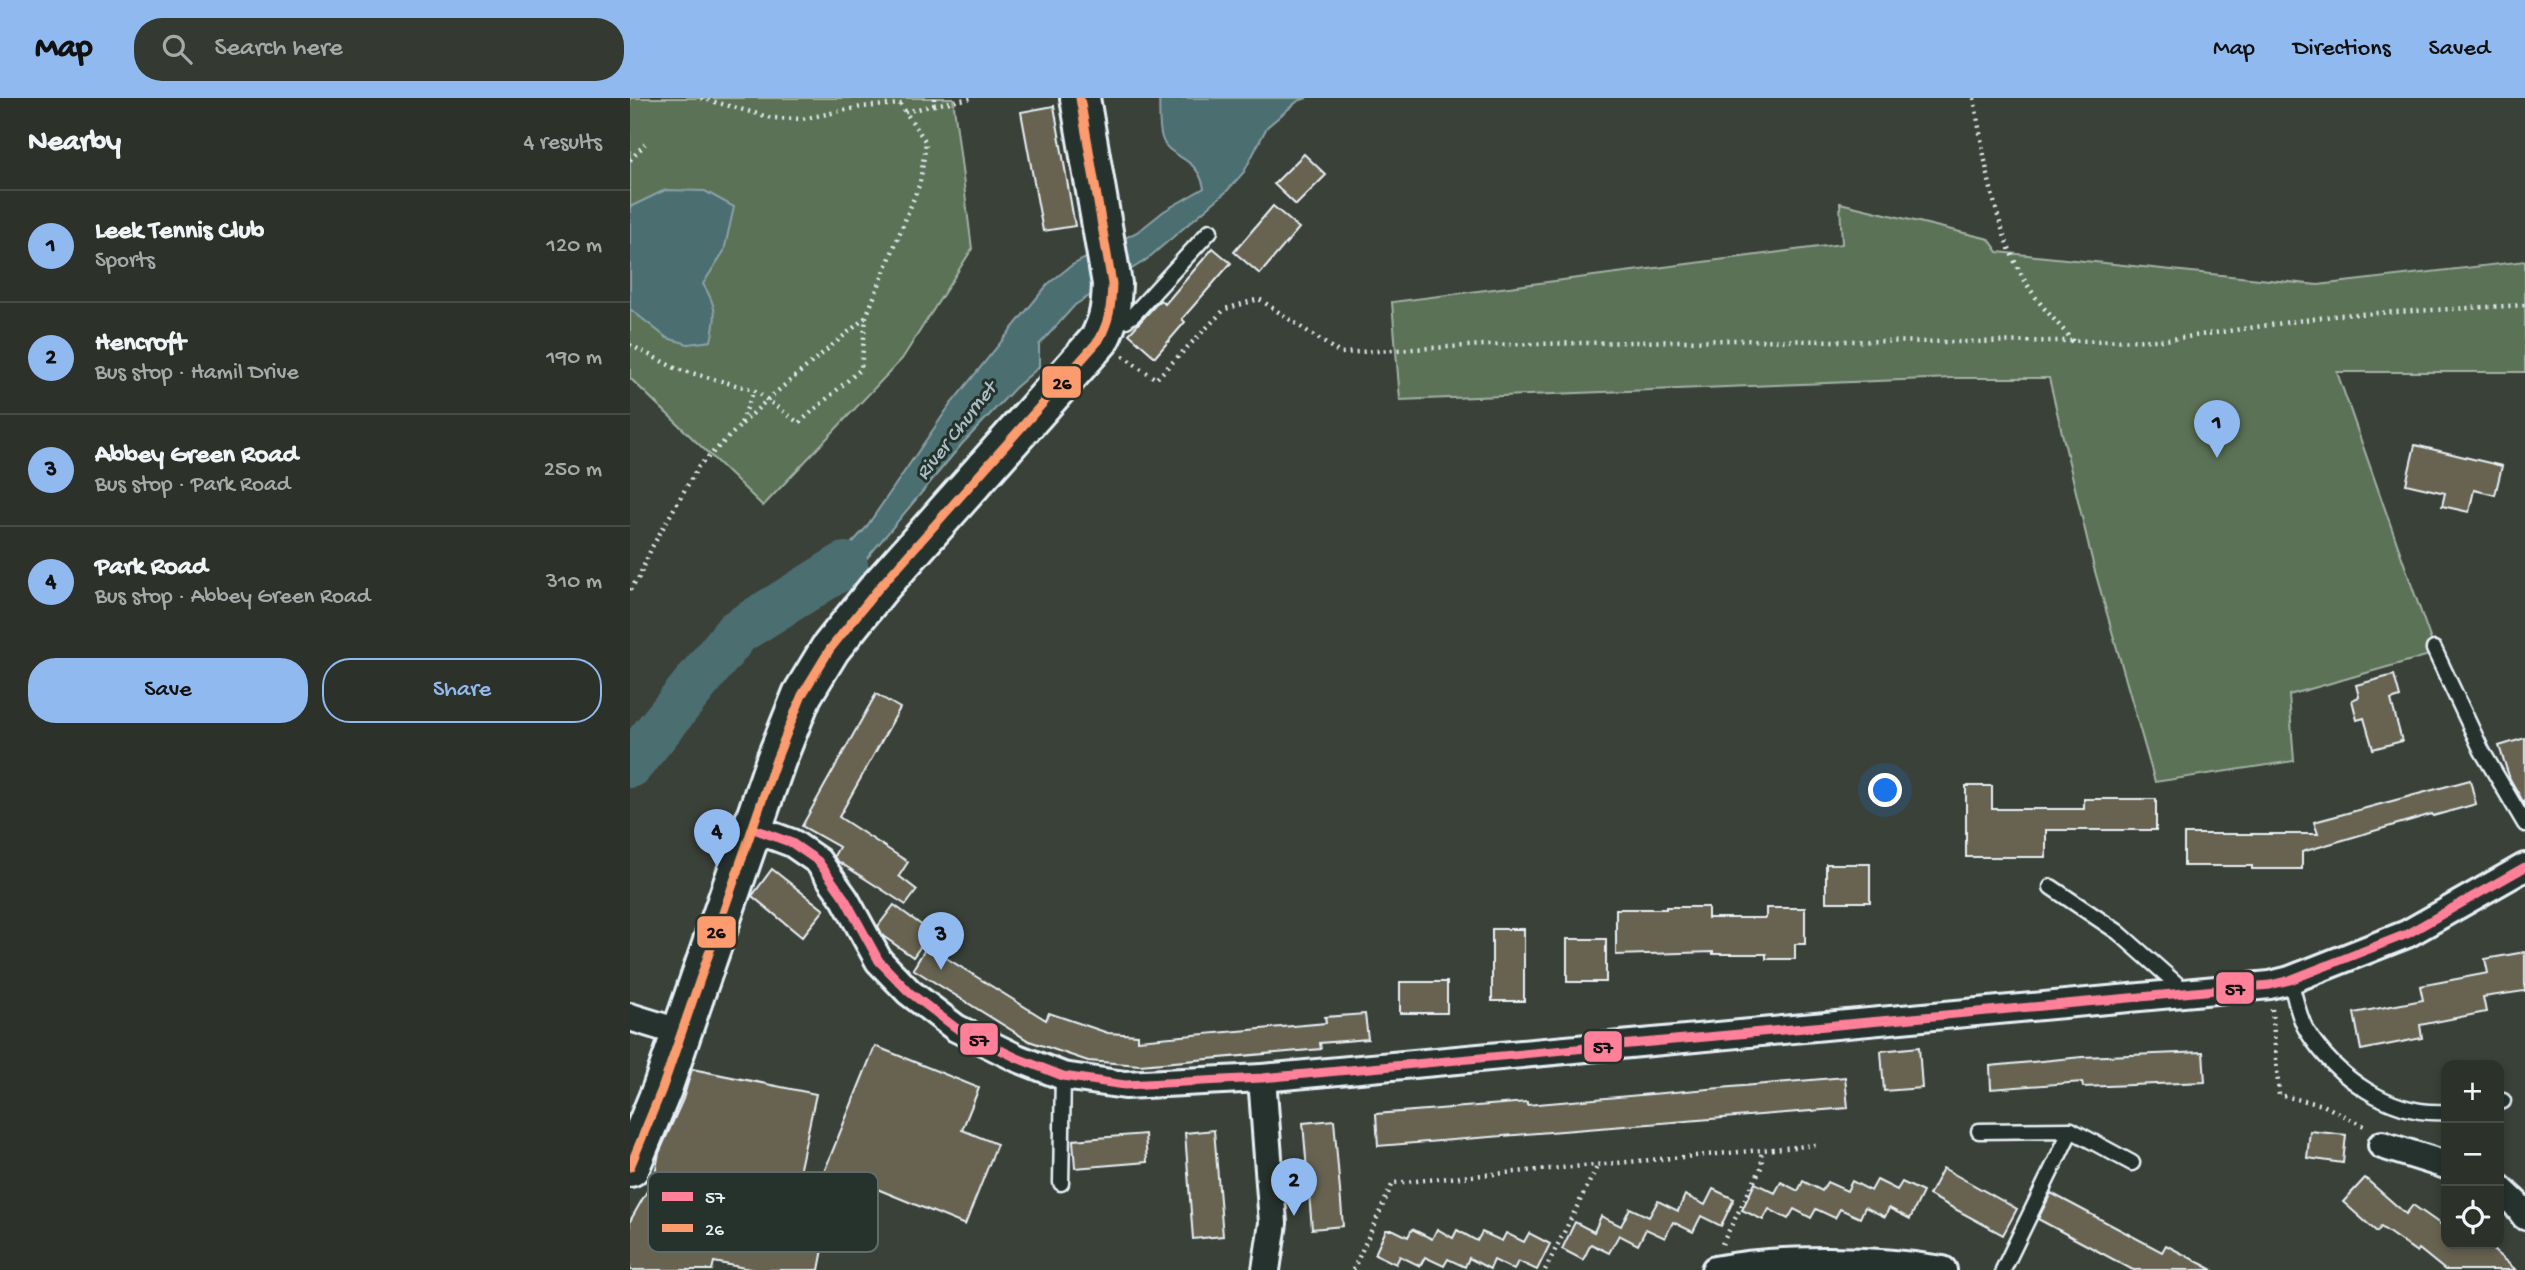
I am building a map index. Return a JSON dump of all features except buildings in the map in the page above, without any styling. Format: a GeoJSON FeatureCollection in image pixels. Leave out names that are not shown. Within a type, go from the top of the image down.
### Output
{"type":"FeatureCollection","features":[{"type":"Feature","properties":{"kind":"street"},"geometry":{"type":"LineString","coordinates":[[630,1167],[682,1034],[776,760],[802,695],[830,649],[878,589],[1103,332],[1111,312],[1112,284],[1080,98]]}},
{"type":"Feature","properties":{"kind":"street"},"geometry":{"type":"LineString","coordinates":[[754,829],[792,843],[818,861],[845,899],[879,961],[909,992],[956,1028],[1017,1058],[1063,1076],[1125,1084],[1262,1078],[2280,983],[2407,934],[2525,867]]}},
{"type":"Feature","properties":{"kind":"street"},"geometry":{"type":"LineString","coordinates":[[637,1019],[682,1034]]}},
{"type":"Feature","properties":{"kind":"street"},"geometry":{"type":"LineString","coordinates":[[1262,1078],[1273,1223],[1269,1269]]}},
{"type":"Feature","properties":{"kind":"street"},"geometry":{"type":"LineString","coordinates":[[2382,1145],[2441,1164]]}},
{"type":"Feature","properties":{"kind":"street"},"geometry":{"type":"LineString","coordinates":[[2504,1193],[2525,1216]]}},
{"type":"Feature","properties":{"kind":"street"},"geometry":{"type":"LineString","coordinates":[[1718,1258],[1909,1265],[1942,1270]]}},
{"type":"Feature","properties":{"kind":"lane"},"geometry":{"type":"LineString","coordinates":[[1103,332],[1133,315],[1210,230]]}},
{"type":"Feature","properties":{"kind":"lane"},"geometry":{"type":"LineString","coordinates":[[2434,649],[2482,751],[2525,824]]}},
{"type":"Feature","properties":{"kind":"lane"},"geometry":{"type":"LineString","coordinates":[[2051,887],[2118,932],[2187,993]]}},
{"type":"Feature","properties":{"kind":"lane"},"geometry":{"type":"LineString","coordinates":[[2280,983],[2306,1029],[2325,1055],[2347,1076],[2378,1098],[2408,1109],[2441,1112]]}},
{"type":"Feature","properties":{"kind":"lane"},"geometry":{"type":"LineString","coordinates":[[1061,1183],[1063,1076]]}},
{"type":"Feature","properties":{"kind":"lane"},"geometry":{"type":"LineString","coordinates":[[1979,1131],[2071,1130],[2132,1163]]}},
{"type":"Feature","properties":{"kind":"lane"},"geometry":{"type":"LineString","coordinates":[[2003,1270],[2071,1130]]}},
{"type":"Feature","properties":{"kind":"path"},"geometry":{"type":"LineString","coordinates":[[630,345],[677,369],[754,390],[799,423],[860,369],[866,317],[920,183],[926,142],[900,104],[860,107],[802,119],[772,118],[701,98]]}},
{"type":"Feature","properties":{"kind":"path"},"geometry":{"type":"LineString","coordinates":[[934,98],[934,105]]}},
{"type":"Feature","properties":{"kind":"path"},"geometry":{"type":"LineString","coordinates":[[905,112],[972,98]]}},
{"type":"Feature","properties":{"kind":"path"},"geometry":{"type":"LineString","coordinates":[[1975,98],[1987,171],[2008,244],[2031,292],[2073,341]]}},
{"type":"Feature","properties":{"kind":"path"},"geometry":{"type":"LineString","coordinates":[[630,160],[645,144]]}},
{"type":"Feature","properties":{"kind":"path"},"geometry":{"type":"LineString","coordinates":[[1103,332],[1156,379],[1225,309],[1259,299],[1340,353],[1485,345],[1719,340],[2165,340],[2340,315],[2525,306]]}},
{"type":"Feature","properties":{"kind":"path"},"geometry":{"type":"LineString","coordinates":[[630,590],[698,467],[767,400],[866,317]]}},
{"type":"Feature","properties":{"kind":"path"},"geometry":{"type":"LineString","coordinates":[[740,426],[754,390]]}},
{"type":"Feature","properties":{"kind":"path"},"geometry":{"type":"LineString","coordinates":[[2280,983],[2279,1096],[2323,1105],[2375,1132],[2382,1145]]}},
{"type":"Feature","properties":{"kind":"path"},"geometry":{"type":"LineString","coordinates":[[1353,1270],[1393,1183],[1818,1145]]}},
{"type":"Feature","properties":{"kind":"path"},"geometry":{"type":"LineString","coordinates":[[1718,1258],[1762,1166],[1761,1150]]}},
{"type":"Feature","properties":{"kind":"path"},"geometry":{"type":"LineString","coordinates":[[1545,1270],[1599,1165]]}},
{"type":"Feature","properties":{"kind":"green space"},"geometry":{"type":"Polygon","coordinates":[[[630,98],[953,98],[972,249],[902,359],[763,506],[630,378],[630,98]]]}},
{"type":"Feature","properties":{"kind":"green space"},"geometry":{"type":"Polygon","coordinates":[[[1840,203],[1989,239],[1998,252],[2318,285],[2525,261],[2525,372],[2337,372],[2434,649],[2433,654],[2289,695],[2294,761],[2155,782],[2094,568],[2049,378],[1953,378],[1400,400],[1392,302],[1842,244],[1840,203]]]}},
{"type":"Feature","properties":{"kind":"water"},"geometry":{"type":"Polygon","coordinates":[[[1159,98],[1307,98],[1298,101],[1267,127],[1244,172],[1226,192],[1146,260],[1075,305],[1039,345],[1039,367],[1015,388],[962,444],[848,581],[799,606],[788,593],[837,559],[865,529],[950,405],[1048,284],[1072,265],[1139,231],[1164,211],[1204,188],[1195,169],[1171,150],[1162,138],[1159,98]]]}},
{"type":"Feature","properties":{"kind":"water"},"geometry":{"type":"Polygon","coordinates":[[[665,190],[705,191],[734,207],[724,251],[703,284],[714,311],[711,341],[688,344],[667,338],[630,309],[630,207],[665,190]]]}},
{"type":"Feature","properties":{"kind":"waterway","name":"River Churnet"},"geometry":{"type":"LineString","coordinates":[[630,765],[737,632],[845,565]]}},
{"type":"Feature","properties":{"kind":"transit line","name":"26"},"geometry":{"type":"LineString","coordinates":[[630,1167],[662,1089],[776,760],[802,695],[830,649],[878,589],[1099,340],[1106,326],[1112,284],[1080,98]]}},
{"type":"Feature","properties":{"kind":"transit line","name":"57"},"geometry":{"type":"LineString","coordinates":[[754,829],[792,843],[818,861],[845,899],[879,961],[909,992],[956,1028],[1017,1058],[1063,1076],[1125,1085],[1262,1078],[2270,985],[2290,980],[2407,934],[2525,867]]}},
{"type":"Feature","properties":{"kind":"place","name":"Leek Tennis Club"},"geometry":{"type":"Point","coordinates":[2217,458]}},
{"type":"Feature","properties":{"kind":"place","name":"Park Road"},"geometry":{"type":"Point","coordinates":[717,867]}},
{"type":"Feature","properties":{"kind":"place","name":"Abbey Green Road"},"geometry":{"type":"Point","coordinates":[941,970]}},
{"type":"Feature","properties":{"kind":"place","name":"Hencroft"},"geometry":{"type":"Point","coordinates":[1294,1216]}}]}
